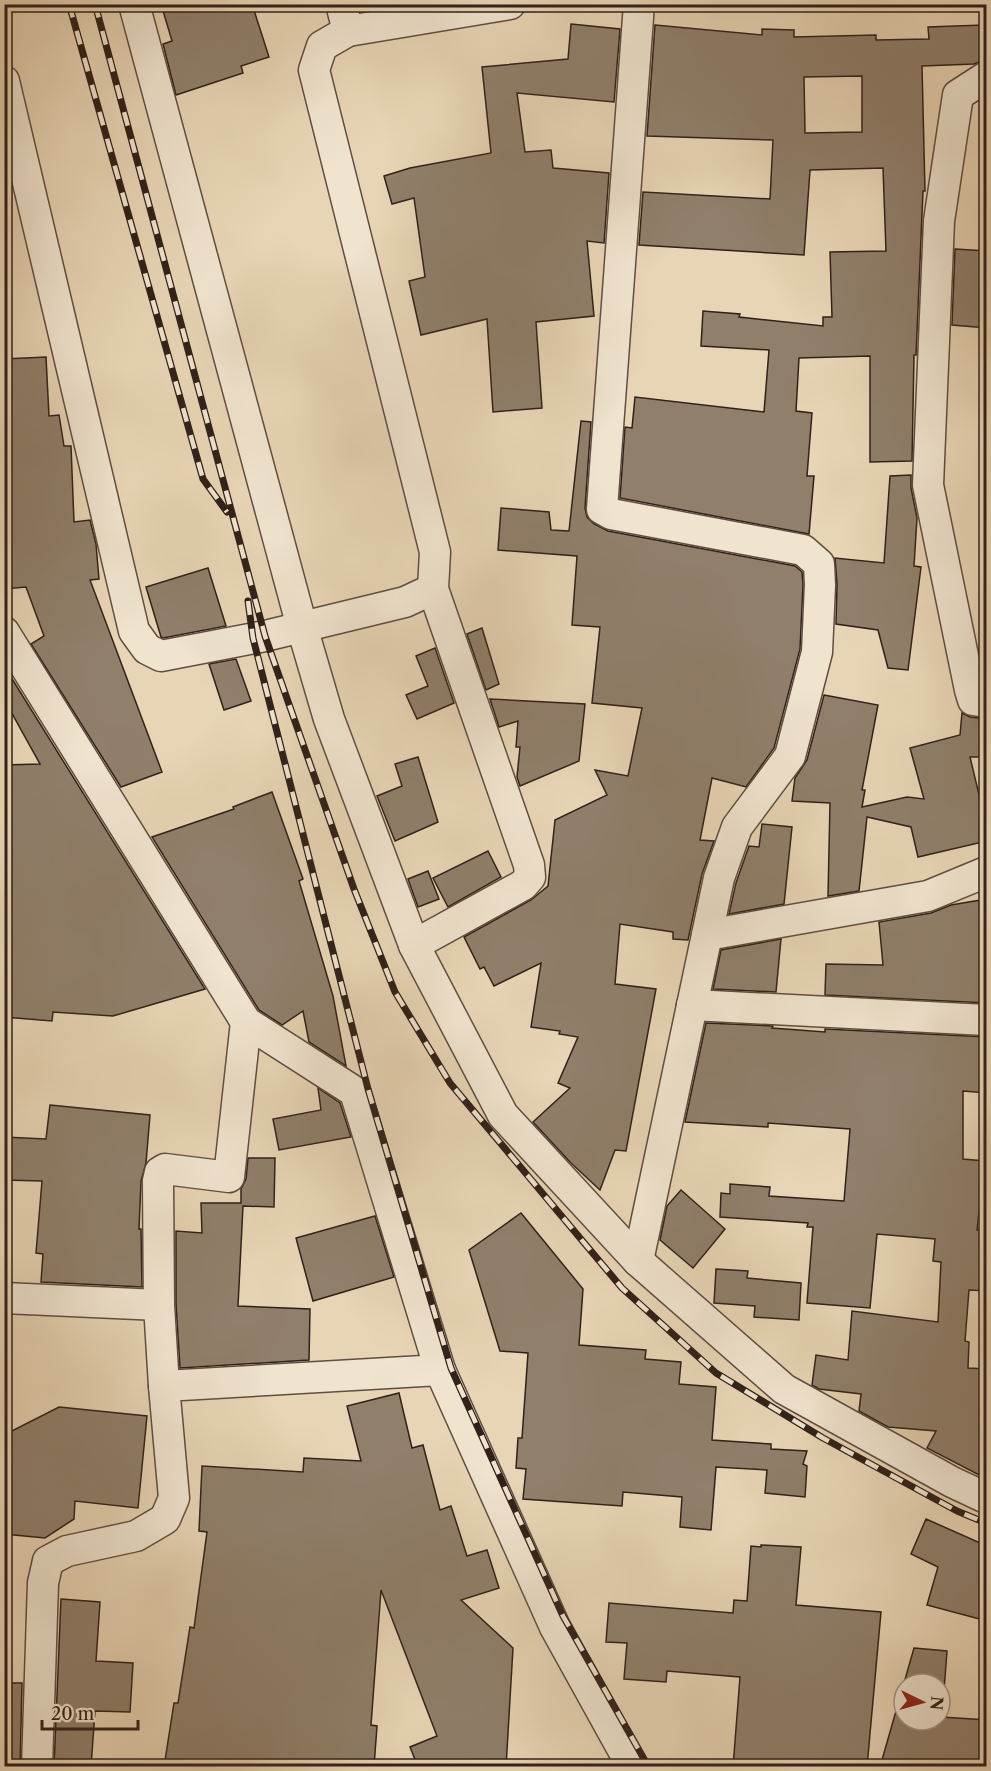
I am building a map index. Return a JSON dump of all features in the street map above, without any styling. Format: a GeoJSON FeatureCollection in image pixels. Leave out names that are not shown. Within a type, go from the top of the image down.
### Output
{"type":"FeatureCollection","features":[{"type":"Feature","properties":{"kind":"street"},"geometry":{"type":"LineString","coordinates":[[134,4],[302,627],[329,719],[414,945],[502,1115],[638,1261],[784,1389],[952,1482],[987,1498]]}},
{"type":"Feature","properties":{"kind":"street"},"geometry":{"type":"LineString","coordinates":[[414,945],[523,885],[530,877],[529,865],[433,589],[435,552],[314,70],[322,46],[345,18],[510,4]]}},
{"type":"Feature","properties":{"kind":"street"},"geometry":{"type":"LineString","coordinates":[[638,1261],[719,878],[737,827],[790,756],[817,652],[820,585],[819,564],[803,550],[611,514],[602,509],[639,4]]}},
{"type":"Feature","properties":{"kind":"street"},"geometry":{"type":"LineString","coordinates":[[987,77],[958,95],[941,210],[928,485],[970,690],[973,700],[987,702]]}},
{"type":"Feature","properties":{"kind":"street"},"geometry":{"type":"LineString","coordinates":[[4,81],[134,631],[147,649],[161,657],[405,602],[433,589]]}},
{"type":"Feature","properties":{"kind":"street"},"geometry":{"type":"LineString","coordinates":[[4,632],[246,1022],[355,1092],[440,1370],[555,1627],[632,1767]]}},
{"type":"Feature","properties":{"kind":"street"},"geometry":{"type":"LineString","coordinates":[[707,935],[928,896],[987,872]]}},
{"type":"Feature","properties":{"kind":"street"},"geometry":{"type":"LineString","coordinates":[[692,1005],[987,1020]]}},
{"type":"Feature","properties":{"kind":"street"},"geometry":{"type":"LineString","coordinates":[[37,1767],[43,1583],[48,1561],[67,1551],[136,1536],[165,1519],[174,1498],[159,1305],[158,1181],[160,1172],[165,1169],[229,1178],[246,1022]]}},
{"type":"Feature","properties":{"kind":"street"},"geometry":{"type":"LineString","coordinates":[[4,1298],[159,1305]]}},
{"type":"Feature","properties":{"kind":"street"},"geometry":{"type":"LineString","coordinates":[[164,1386],[440,1370]]}},
{"type":"Feature","properties":{"kind":"building"},"geometry":{"type":"Polygon","coordinates":[[[161,4],[252,4],[269,57],[241,66],[243,73],[176,95],[163,44],[172,41],[161,4]]]}},
{"type":"Feature","properties":{"kind":"building"},"geometry":{"type":"Polygon","coordinates":[[[571,24],[620,29],[614,102],[517,93],[525,152],[551,150],[553,168],[609,173],[604,243],[587,241],[594,316],[536,322],[542,408],[493,412],[487,319],[421,335],[409,281],[425,277],[414,198],[392,204],[384,176],[410,168],[491,153],[482,67],[568,59],[571,24]]]}},
{"type":"Feature","properties":{"kind":"building"},"geometry":{"type":"Polygon","coordinates":[[[655,25],[762,35],[762,29],[794,30],[794,37],[876,35],[876,40],[929,39],[928,27],[984,25],[984,60],[974,64],[922,66],[925,191],[923,191],[916,355],[914,355],[912,461],[870,462],[870,356],[799,358],[796,411],[812,413],[807,476],[814,476],[809,534],[620,498],[625,427],[632,428],[635,397],[764,412],[769,350],[701,346],[703,311],[823,326],[823,317],[832,317],[830,252],[886,251],[883,168],[810,170],[804,255],[639,245],[643,192],[770,199],[773,140],[647,136],[655,25]],[[862,76],[804,77],[805,133],[862,132],[862,76]]]}},
{"type":"Feature","properties":{"kind":"building"},"geometry":{"type":"Polygon","coordinates":[[[955,249],[987,251],[987,328],[952,325],[955,249]]]}},
{"type":"Feature","properties":{"kind":"building"},"geometry":{"type":"Polygon","coordinates":[[[46,357],[49,416],[59,415],[64,446],[71,446],[74,522],[90,520],[96,544],[99,579],[90,580],[162,772],[121,787],[31,644],[44,636],[26,587],[4,589],[4,359],[46,357]]]}},
{"type":"Feature","properties":{"kind":"building"},"geometry":{"type":"Polygon","coordinates":[[[581,421],[591,422],[585,508],[587,517],[594,524],[608,531],[795,566],[802,572],[803,585],[800,649],[774,748],[746,787],[712,778],[700,840],[714,841],[702,874],[688,940],[673,939],[673,932],[620,924],[615,984],[656,989],[626,1151],[615,1150],[600,1190],[533,1122],[570,1088],[558,1083],[578,1037],[559,1034],[560,1031],[531,1027],[541,963],[494,986],[484,967],[480,969],[464,937],[531,900],[548,886],[555,820],[607,795],[595,770],[628,776],[642,708],[592,703],[600,627],[572,625],[577,556],[498,550],[501,508],[549,512],[551,530],[569,531],[581,421]]]}},
{"type":"Feature","properties":{"kind":"building"},"geometry":{"type":"Polygon","coordinates":[[[911,475],[917,518],[914,566],[921,567],[908,670],[888,668],[878,630],[836,624],[835,558],[884,563],[890,476],[911,475]]]}},
{"type":"Feature","properties":{"kind":"building"},"geometry":{"type":"Polygon","coordinates":[[[208,568],[226,626],[161,637],[146,587],[208,568]]]}},
{"type":"Feature","properties":{"kind":"building"},"geometry":{"type":"Polygon","coordinates":[[[482,628],[499,684],[486,690],[467,634],[482,628]]]}},
{"type":"Feature","properties":{"kind":"building"},"geometry":{"type":"Polygon","coordinates":[[[435,648],[454,703],[417,719],[406,695],[428,686],[416,656],[435,648]]]}},
{"type":"Feature","properties":{"kind":"building"},"geometry":{"type":"Polygon","coordinates":[[[236,659],[251,701],[224,710],[209,664],[236,659]]]}},
{"type":"Feature","properties":{"kind":"building"},"geometry":{"type":"Polygon","coordinates":[[[4,666],[205,989],[113,1016],[53,1012],[52,1021],[4,1017],[4,765],[40,764],[4,699],[4,666]]]}},
{"type":"Feature","properties":{"kind":"building"},"geometry":{"type":"Polygon","coordinates":[[[824,695],[878,705],[862,790],[865,790],[862,807],[907,797],[924,799],[910,748],[960,735],[962,713],[970,717],[987,719],[987,757],[970,757],[987,828],[987,841],[918,857],[911,827],[867,817],[859,891],[828,896],[830,803],[792,801],[795,778],[807,760],[824,695]]]}},
{"type":"Feature","properties":{"kind":"building"},"geometry":{"type":"Polygon","coordinates":[[[490,699],[585,704],[579,761],[520,786],[517,777],[520,747],[516,747],[518,721],[499,727],[490,699]]]}},
{"type":"Feature","properties":{"kind":"building"},"geometry":{"type":"Polygon","coordinates":[[[418,757],[438,822],[395,841],[377,796],[402,786],[395,764],[418,757]]]}},
{"type":"Feature","properties":{"kind":"building"},"geometry":{"type":"Polygon","coordinates":[[[272,792],[303,879],[299,881],[333,996],[346,1066],[309,1042],[303,1011],[282,1025],[259,1010],[152,837],[234,809],[233,807],[272,792]]]}},
{"type":"Feature","properties":{"kind":"building"},"geometry":{"type":"Polygon","coordinates":[[[762,824],[792,827],[784,904],[729,914],[736,883],[749,846],[759,847],[762,824]]]}},
{"type":"Feature","properties":{"kind":"building"},"geometry":{"type":"Polygon","coordinates":[[[488,851],[501,877],[448,907],[433,878],[488,851]]]}},
{"type":"Feature","properties":{"kind":"building"},"geometry":{"type":"Polygon","coordinates":[[[428,871],[439,899],[418,907],[408,879],[428,871]]]}},
{"type":"Feature","properties":{"kind":"building"},"geometry":{"type":"Polygon","coordinates":[[[987,899],[987,1003],[825,995],[826,964],[883,965],[879,922],[931,913],[951,905],[987,899]]]}},
{"type":"Feature","properties":{"kind":"building"},"geometry":{"type":"Polygon","coordinates":[[[781,939],[776,992],[713,989],[721,950],[781,939]]]}},
{"type":"Feature","properties":{"kind":"building"},"geometry":{"type":"Polygon","coordinates":[[[706,1023],[773,1026],[772,1028],[825,1032],[825,1029],[987,1037],[987,1093],[963,1091],[963,1159],[985,1161],[977,1230],[987,1231],[987,1291],[969,1290],[965,1341],[969,1342],[968,1368],[987,1369],[987,1479],[927,1448],[936,1431],[888,1427],[859,1411],[861,1394],[819,1389],[812,1385],[816,1355],[848,1360],[852,1311],[938,1322],[941,1262],[933,1261],[935,1239],[877,1234],[870,1308],[807,1303],[813,1227],[807,1227],[808,1223],[720,1217],[721,1193],[730,1194],[730,1184],[770,1187],[769,1196],[844,1201],[850,1129],[768,1123],[768,1127],[685,1122],[706,1023]]]}},
{"type":"Feature","properties":{"kind":"building"},"geometry":{"type":"Polygon","coordinates":[[[318,1088],[340,1103],[351,1137],[279,1150],[273,1119],[321,1110],[318,1088]]]}},
{"type":"Feature","properties":{"kind":"building"},"geometry":{"type":"Polygon","coordinates":[[[50,1105],[150,1115],[146,1163],[141,1181],[139,1229],[141,1229],[142,1287],[41,1282],[43,1254],[36,1253],[42,1181],[4,1180],[4,1137],[46,1139],[50,1105]]]}},
{"type":"Feature","properties":{"kind":"building"},"geometry":{"type":"Polygon","coordinates":[[[248,1158],[275,1158],[274,1207],[243,1206],[238,1306],[310,1309],[309,1360],[180,1368],[176,1304],[176,1231],[202,1233],[201,1203],[241,1203],[241,1189],[246,1179],[248,1158]]]}},
{"type":"Feature","properties":{"kind":"building"},"geometry":{"type":"Polygon","coordinates":[[[681,1190],[725,1229],[693,1268],[660,1240],[667,1206],[681,1190]]]}},
{"type":"Feature","properties":{"kind":"building"},"geometry":{"type":"Polygon","coordinates":[[[521,1213],[583,1289],[579,1345],[646,1350],[645,1359],[681,1362],[679,1384],[716,1387],[712,1440],[771,1444],[771,1449],[807,1451],[803,1464],[807,1466],[805,1497],[765,1493],[767,1470],[716,1467],[711,1530],[680,1527],[682,1497],[623,1492],[622,1506],[523,1499],[526,1469],[516,1468],[518,1438],[522,1438],[528,1353],[500,1351],[469,1250],[521,1213]]]}},
{"type":"Feature","properties":{"kind":"building"},"geometry":{"type":"Polygon","coordinates":[[[375,1216],[394,1277],[313,1301],[296,1238],[375,1216]]]}},
{"type":"Feature","properties":{"kind":"building"},"geometry":{"type":"Polygon","coordinates":[[[716,1269],[748,1271],[747,1278],[801,1283],[799,1320],[754,1317],[755,1306],[714,1303],[716,1269]]]}},
{"type":"Feature","properties":{"kind":"building"},"geometry":{"type":"Polygon","coordinates":[[[399,1393],[412,1448],[423,1445],[440,1510],[451,1506],[467,1556],[487,1550],[499,1588],[461,1600],[513,1648],[506,1767],[418,1767],[410,1747],[437,1736],[381,1590],[371,1725],[377,1726],[374,1767],[164,1767],[174,1703],[178,1703],[190,1627],[194,1628],[207,1532],[199,1531],[202,1466],[303,1472],[304,1458],[361,1461],[347,1406],[399,1393]]]}},
{"type":"Feature","properties":{"kind":"building"},"geometry":{"type":"Polygon","coordinates":[[[59,1407],[147,1416],[138,1508],[75,1501],[74,1519],[45,1538],[4,1534],[4,1435],[59,1407]]]}},
{"type":"Feature","properties":{"kind":"building"},"geometry":{"type":"Polygon","coordinates":[[[926,1519],[987,1546],[987,1621],[927,1605],[938,1567],[911,1554],[926,1519]]]}},
{"type":"Feature","properties":{"kind":"building"},"geometry":{"type":"Polygon","coordinates":[[[761,1545],[801,1547],[796,1605],[881,1612],[867,1767],[733,1767],[740,1677],[667,1671],[666,1682],[624,1679],[627,1643],[606,1642],[609,1603],[733,1613],[734,1600],[747,1601],[751,1546],[761,1547],[761,1545]]]}},
{"type":"Feature","properties":{"kind":"building"},"geometry":{"type":"Polygon","coordinates":[[[61,1599],[100,1602],[96,1661],[133,1663],[130,1712],[95,1711],[91,1767],[54,1767],[61,1599]]]}},
{"type":"Feature","properties":{"kind":"building"},"geometry":{"type":"Polygon","coordinates":[[[914,1648],[947,1651],[945,1672],[907,1672],[914,1648]]]}},
{"type":"Feature","properties":{"kind":"building"},"geometry":{"type":"Polygon","coordinates":[[[4,1683],[22,1683],[20,1767],[4,1767],[4,1683]]]}},
{"type":"Feature","properties":{"kind":"building"},"geometry":{"type":"Polygon","coordinates":[[[952,1718],[987,1720],[987,1767],[880,1767],[892,1725],[892,1732],[952,1732],[952,1718]]]}},
{"type":"Feature","properties":{"kind":"railway"},"geometry":{"type":"LineString","coordinates":[[69,4],[203,479],[227,512]]}},
{"type":"Feature","properties":{"kind":"railway"},"geometry":{"type":"LineString","coordinates":[[95,4],[265,636],[354,889],[395,992],[450,1083],[622,1288],[716,1373],[823,1438],[957,1511],[986,1523]]}},
{"type":"Feature","properties":{"kind":"railway"},"geometry":{"type":"LineString","coordinates":[[248,601],[253,638],[368,1089],[451,1368],[563,1616],[648,1766]]}}]}
